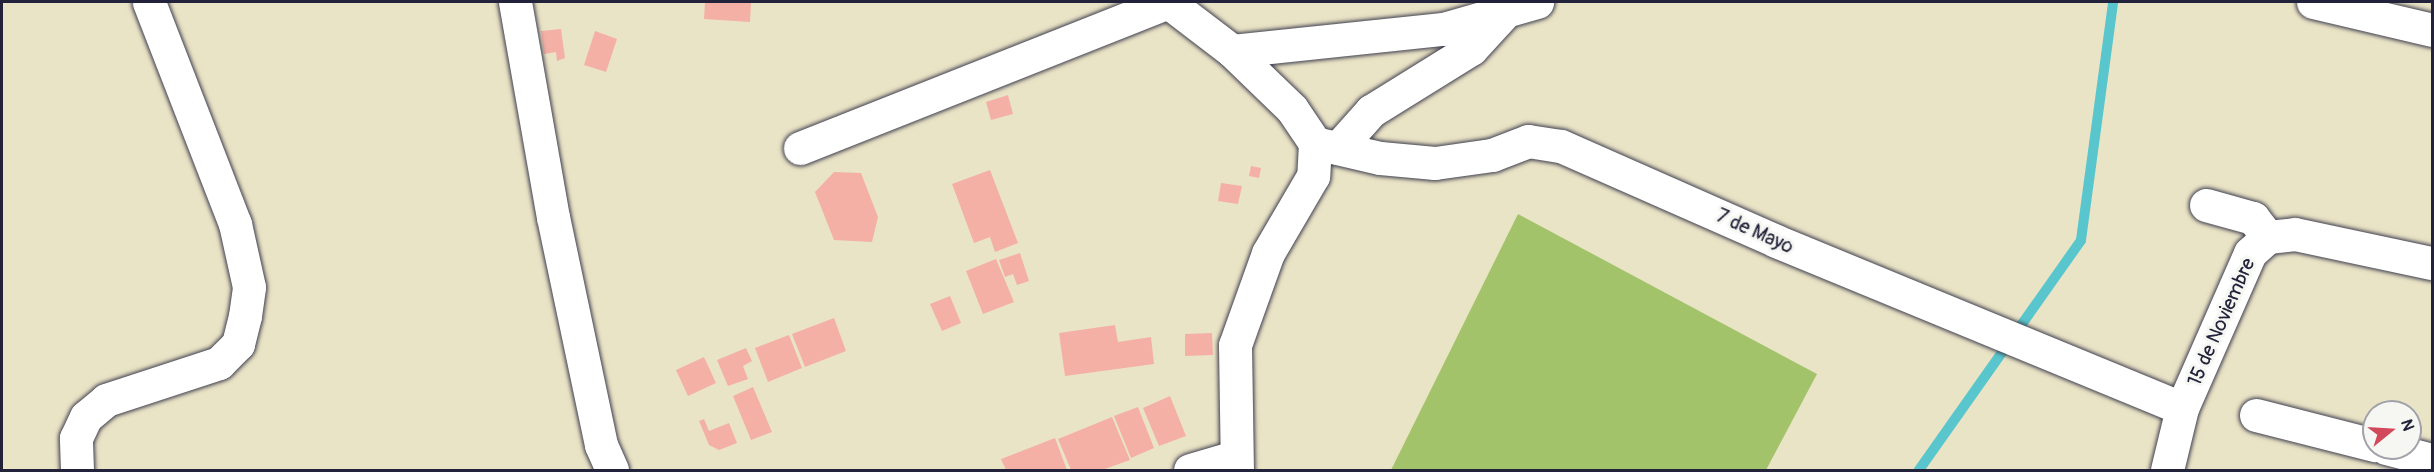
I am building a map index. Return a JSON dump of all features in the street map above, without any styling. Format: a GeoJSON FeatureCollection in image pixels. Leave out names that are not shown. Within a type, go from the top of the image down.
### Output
{"type":"FeatureCollection","features":[{"type":"Feature","properties":{"kind":"street"},"geometry":{"type":"LineString","coordinates":[[77,471],[76,438],[86,417],[106,400],[219,363],[238,344],[245,316],[249,287],[235,224],[149,2]]}},
{"type":"Feature","properties":{"kind":"street"},"geometry":{"type":"LineString","coordinates":[[515,2],[553,218],[601,445],[612,471]]}},
{"type":"Feature","properties":{"kind":"street"},"geometry":{"type":"LineString","coordinates":[[800,148],[1168,2],[1232,51],[1327,146]]}},
{"type":"Feature","properties":{"kind":"street"},"geometry":{"type":"LineString","coordinates":[[1232,51],[1380,39],[1538,2]]}},
{"type":"Feature","properties":{"kind":"street"},"geometry":{"type":"LineString","coordinates":[[2313,2],[2433,30]]}},
{"type":"Feature","properties":{"kind":"street"},"geometry":{"type":"LineString","coordinates":[[1190,471],[1236,464],[1235,345],[1268,253],[1327,146],[1371,111],[1471,50],[1506,11]]}},
{"type":"Feature","properties":{"kind":"street","name":"7 de Mayo"},"geometry":{"type":"LineString","coordinates":[[1327,146],[1435,163],[1492,155],[1528,141],[1561,146],[1776,241],[2182,408]]}},
{"type":"Feature","properties":{"kind":"street"},"geometry":{"type":"LineString","coordinates":[[2206,206],[2253,218],[2268,237]]}},
{"type":"Feature","properties":{"kind":"street","name":"15 de Noviembre"},"geometry":{"type":"LineString","coordinates":[[2167,471],[2182,408],[2250,253],[2268,237],[2295,234],[2433,263]]}},
{"type":"Feature","properties":{"kind":"street"},"geometry":{"type":"LineString","coordinates":[[2256,415],[2362,442]]}},
{"type":"Feature","properties":{"kind":"green space"},"geometry":{"type":"Polygon","coordinates":[[[1518,214],[1817,374],[1766,470],[1391,470],[1518,214]]]}},
{"type":"Feature","properties":{"kind":"building"},"geometry":{"type":"Polygon","coordinates":[[[705,2],[751,2],[750,22],[704,19],[705,2]]]}},
{"type":"Feature","properties":{"kind":"building"},"geometry":{"type":"Polygon","coordinates":[[[561,29],[565,58],[557,61],[556,52],[544,54],[541,31],[561,29]]]}},
{"type":"Feature","properties":{"kind":"building"},"geometry":{"type":"Polygon","coordinates":[[[595,31],[617,39],[606,72],[584,65],[595,31]]]}},
{"type":"Feature","properties":{"kind":"building"},"geometry":{"type":"Polygon","coordinates":[[[1008,95],[1013,114],[991,120],[986,102],[1008,95]]]}},
{"type":"Feature","properties":{"kind":"building"},"geometry":{"type":"Polygon","coordinates":[[[1251,166],[1261,168],[1259,178],[1249,176],[1251,166]]]}},
{"type":"Feature","properties":{"kind":"building"},"geometry":{"type":"Polygon","coordinates":[[[990,170],[1018,243],[995,252],[990,237],[974,243],[952,184],[990,170]]]}},
{"type":"Feature","properties":{"kind":"building"},"geometry":{"type":"Polygon","coordinates":[[[834,172],[861,173],[878,217],[872,242],[834,240],[815,192],[834,172]]]}},
{"type":"Feature","properties":{"kind":"building"},"geometry":{"type":"Polygon","coordinates":[[[1221,183],[1242,186],[1238,204],[1218,201],[1221,183]]]}},
{"type":"Feature","properties":{"kind":"building"},"geometry":{"type":"Polygon","coordinates":[[[1020,253],[1029,281],[1017,285],[1013,274],[1005,277],[999,260],[1020,253]]]}},
{"type":"Feature","properties":{"kind":"building"},"geometry":{"type":"Polygon","coordinates":[[[996,259],[1014,302],[983,314],[966,271],[996,259]]]}},
{"type":"Feature","properties":{"kind":"building"},"geometry":{"type":"Polygon","coordinates":[[[950,296],[961,323],[942,331],[930,304],[950,296]]]}},
{"type":"Feature","properties":{"kind":"building"},"geometry":{"type":"Polygon","coordinates":[[[834,318],[846,351],[805,367],[792,334],[834,318]]]}},
{"type":"Feature","properties":{"kind":"building"},"geometry":{"type":"Polygon","coordinates":[[[1115,325],[1118,342],[1151,337],[1154,364],[1065,376],[1059,333],[1115,325]]]}},
{"type":"Feature","properties":{"kind":"building"},"geometry":{"type":"Polygon","coordinates":[[[1212,333],[1213,355],[1185,356],[1185,334],[1212,333]]]}},
{"type":"Feature","properties":{"kind":"building"},"geometry":{"type":"Polygon","coordinates":[[[789,335],[802,368],[768,382],[755,348],[789,335]]]}},
{"type":"Feature","properties":{"kind":"building"},"geometry":{"type":"Polygon","coordinates":[[[746,348],[752,361],[743,366],[748,379],[728,386],[717,360],[746,348]]]}},
{"type":"Feature","properties":{"kind":"building"},"geometry":{"type":"Polygon","coordinates":[[[704,357],[716,383],[688,396],[676,370],[704,357]]]}},
{"type":"Feature","properties":{"kind":"building"},"geometry":{"type":"Polygon","coordinates":[[[753,387],[772,432],[751,440],[733,396],[753,387]]]}},
{"type":"Feature","properties":{"kind":"building"},"geometry":{"type":"Polygon","coordinates":[[[1170,396],[1186,436],[1159,446],[1143,408],[1170,396]]]}},
{"type":"Feature","properties":{"kind":"building"},"geometry":{"type":"Polygon","coordinates":[[[1138,407],[1154,448],[1131,458],[1114,416],[1138,407]]]}},
{"type":"Feature","properties":{"kind":"building"},"geometry":{"type":"Polygon","coordinates":[[[1112,417],[1130,460],[1102,470],[1071,470],[1058,439],[1112,417]]]}},
{"type":"Feature","properties":{"kind":"building"},"geometry":{"type":"Polygon","coordinates":[[[704,419],[709,431],[729,423],[737,443],[719,450],[709,445],[699,421],[704,419]]]}},
{"type":"Feature","properties":{"kind":"building"},"geometry":{"type":"Polygon","coordinates":[[[1055,438],[1067,470],[1006,470],[1001,459],[1055,438]]]}},
{"type":"Feature","properties":{"kind":"waterway"},"geometry":{"type":"LineString","coordinates":[[1919,470],[2081,240],[2113,2]]}}]}
